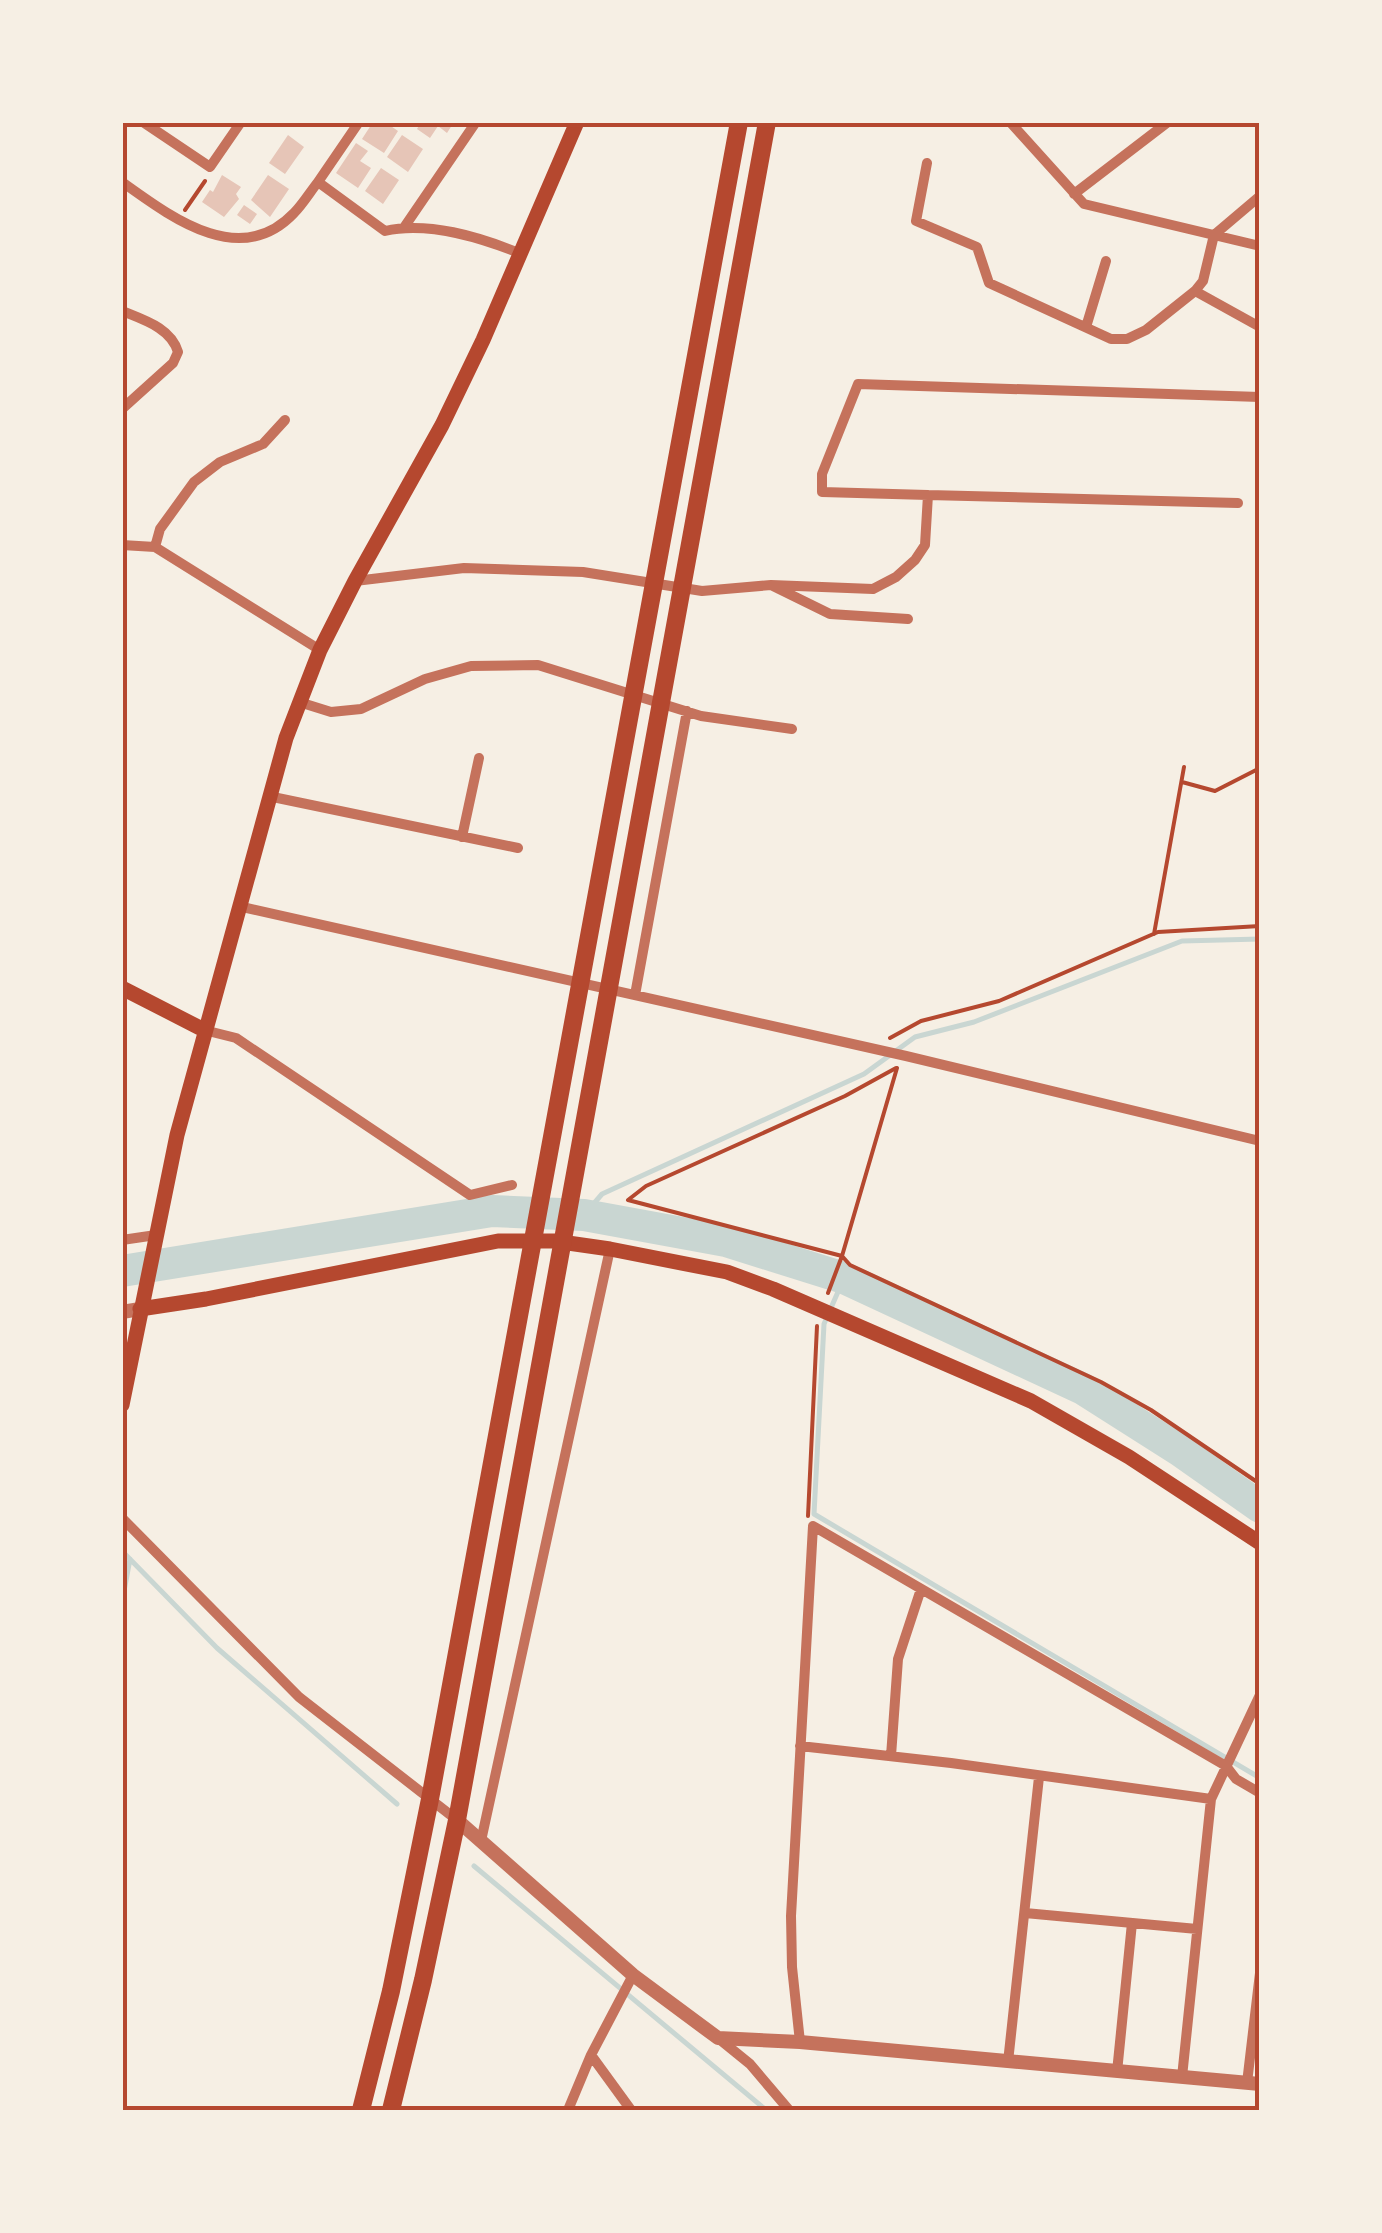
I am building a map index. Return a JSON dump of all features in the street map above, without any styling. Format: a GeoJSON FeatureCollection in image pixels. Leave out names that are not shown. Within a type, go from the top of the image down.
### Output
{"type":"FeatureCollection","features":[{"type":"Feature","properties":{"kind":"highway"},"geometry":{"type":"LineString","coordinates":[[361,2110],[392,1991],[430,1799],[739,122]]}},
{"type":"Feature","properties":{"kind":"highway"},"geometry":{"type":"LineString","coordinates":[[391,2110],[456,1820],[768,122]]}},
{"type":"Feature","properties":{"kind":"main road"},"geometry":{"type":"LineString","coordinates":[[122,1405],[156,1235],[204,1030],[268,796],[299,702],[354,580],[442,425],[483,340],[578,122]]}},
{"type":"Feature","properties":{"kind":"main road"},"geometry":{"type":"LineString","coordinates":[[122,988],[204,1030]]}},
{"type":"Feature","properties":{"kind":"main road"},"geometry":{"type":"LineString","coordinates":[[140,1309],[498,1241],[554,1241],[727,1272],[1031,1401],[1128,1457],[1260,1542]]}},
{"type":"Feature","properties":{"kind":"street"},"geometry":{"type":"LineString","coordinates":[[144,122],[210,167],[241,122]]}},
{"type":"Feature","properties":{"kind":"street"},"geometry":{"type":"LineString","coordinates":[[122,182],[194,229],[218,237],[265,234],[292,215],[359,122]]}},
{"type":"Feature","properties":{"kind":"street"},"geometry":{"type":"LineString","coordinates":[[405,226],[476,122]]}},
{"type":"Feature","properties":{"kind":"street"},"geometry":{"type":"LineString","coordinates":[[1010,122],[1084,204],[1260,246]]}},
{"type":"Feature","properties":{"kind":"street"},"geometry":{"type":"LineString","coordinates":[[1074,194],[1168,122]]}},
{"type":"Feature","properties":{"kind":"street"},"geometry":{"type":"LineString","coordinates":[[926,164],[916,221],[977,248],[989,283],[1111,339],[1127,340],[1146,330],[1195,291],[1203,281],[1214,235],[1260,196]]}},
{"type":"Feature","properties":{"kind":"street"},"geometry":{"type":"LineString","coordinates":[[318,182],[385,230],[405,226],[486,239],[518,253]]}},
{"type":"Feature","properties":{"kind":"street"},"geometry":{"type":"LineString","coordinates":[[1086,327],[1106,261]]}},
{"type":"Feature","properties":{"kind":"street"},"geometry":{"type":"LineString","coordinates":[[1195,291],[1260,327]]}},
{"type":"Feature","properties":{"kind":"street"},"geometry":{"type":"LineString","coordinates":[[122,311],[163,331],[174,340],[178,352],[172,363],[122,409]]}},
{"type":"Feature","properties":{"kind":"street"},"geometry":{"type":"LineString","coordinates":[[1238,503],[822,492],[822,474],[858,384],[1260,397]]}},
{"type":"Feature","properties":{"kind":"street"},"geometry":{"type":"LineString","coordinates":[[155,547],[160,528],[194,482],[220,462],[263,444],[285,420]]}},
{"type":"Feature","properties":{"kind":"street"},"geometry":{"type":"LineString","coordinates":[[354,580],[464,568],[583,572],[702,592],[771,585],[873,590],[915,560],[926,545],[928,495]]}},
{"type":"Feature","properties":{"kind":"street"},"geometry":{"type":"LineString","coordinates":[[122,545],[155,547],[320,650]]}},
{"type":"Feature","properties":{"kind":"street"},"geometry":{"type":"LineString","coordinates":[[771,585],[830,614],[908,619]]}},
{"type":"Feature","properties":{"kind":"street"},"geometry":{"type":"LineString","coordinates":[[299,702],[331,712],[360,709],[425,679],[471,666],[538,665],[687,712],[792,730]]}},
{"type":"Feature","properties":{"kind":"street"},"geometry":{"type":"LineString","coordinates":[[635,995],[687,712]]}},
{"type":"Feature","properties":{"kind":"street"},"geometry":{"type":"LineString","coordinates":[[462,836],[479,758]]}},
{"type":"Feature","properties":{"kind":"street"},"geometry":{"type":"LineString","coordinates":[[268,796],[518,848]]}},
{"type":"Feature","properties":{"kind":"street"},"geometry":{"type":"LineString","coordinates":[[238,906],[906,1056],[1260,1141]]}},
{"type":"Feature","properties":{"kind":"street"},"geometry":{"type":"LineString","coordinates":[[204,1030],[236,1038],[470,1195],[512,1185]]}},
{"type":"Feature","properties":{"kind":"street"},"geometry":{"type":"LineString","coordinates":[[122,1240],[156,1235]]}},
{"type":"Feature","properties":{"kind":"street"},"geometry":{"type":"LineString","coordinates":[[481,1841],[610,1250]]}},
{"type":"Feature","properties":{"kind":"street"},"geometry":{"type":"LineString","coordinates":[[122,1312],[140,1309]]}},
{"type":"Feature","properties":{"kind":"street"},"geometry":{"type":"LineString","coordinates":[[122,1518],[299,1697],[456,1820],[633,1975],[750,2064],[789,2110]]}},
{"type":"Feature","properties":{"kind":"street"},"geometry":{"type":"LineString","coordinates":[[800,2042],[791,1916],[812,1526],[1226,1766],[1236,1778],[1260,1792]]}},
{"type":"Feature","properties":{"kind":"street"},"geometry":{"type":"LineString","coordinates":[[891,1756],[898,1660],[920,1589]]}},
{"type":"Feature","properties":{"kind":"street"},"geometry":{"type":"LineString","coordinates":[[1182,2077],[1210,1799],[1260,1695]]}},
{"type":"Feature","properties":{"kind":"street"},"geometry":{"type":"LineString","coordinates":[[800,1746],[1210,1799]]}},
{"type":"Feature","properties":{"kind":"street"},"geometry":{"type":"LineString","coordinates":[[1008,2062],[1039,1777]]}},
{"type":"Feature","properties":{"kind":"street"},"geometry":{"type":"LineString","coordinates":[[1025,1913],[1197,1929]]}},
{"type":"Feature","properties":{"kind":"street"},"geometry":{"type":"LineString","coordinates":[[1117,2072],[1132,1923]]}},
{"type":"Feature","properties":{"kind":"street"},"geometry":{"type":"LineString","coordinates":[[718,2038],[800,2042],[1253,2084],[1260,1973]]}},
{"type":"Feature","properties":{"kind":"street"},"geometry":{"type":"LineString","coordinates":[[568,2110],[591,2054],[633,1975]]}},
{"type":"Feature","properties":{"kind":"street"},"geometry":{"type":"LineString","coordinates":[[591,2054],[631,2110]]}},
{"type":"Feature","properties":{"kind":"path"},"geometry":{"type":"LineString","coordinates":[[178,218],[208,178],[210,167]]}},
{"type":"Feature","properties":{"kind":"path"},"geometry":{"type":"LineString","coordinates":[[1154,934],[1184,768]]}},
{"type":"Feature","properties":{"kind":"path"},"geometry":{"type":"LineString","coordinates":[[1182,782],[1215,792],[1260,768]]}},
{"type":"Feature","properties":{"kind":"path"},"geometry":{"type":"LineString","coordinates":[[873,1049],[920,1021],[999,1002],[1154,934],[1187,928],[1260,926]]}},
{"type":"Feature","properties":{"kind":"path"},"geometry":{"type":"LineString","coordinates":[[906,1056],[896,1068],[846,1096],[646,1186],[628,1200],[842,1256],[850,1265],[1101,1382],[1151,1410],[1260,1484]]}},
{"type":"Feature","properties":{"kind":"path"},"geometry":{"type":"LineString","coordinates":[[812,1526],[807,1514],[816,1330],[842,1256],[896,1068]]}},
{"type":"Feature","properties":{"kind":"building"},"geometry":{"type":"Polygon","coordinates":[[[373,122],[385,122],[398,131],[384,153],[362,139],[373,122]]]}},
{"type":"Feature","properties":{"kind":"building"},"geometry":{"type":"Polygon","coordinates":[[[421,122],[454,122],[447,133],[438,126],[430,138],[417,129],[421,122]]]}},
{"type":"Feature","properties":{"kind":"building"},"geometry":{"type":"Polygon","coordinates":[[[288,135],[304,147],[285,174],[269,163],[288,135]]]}},
{"type":"Feature","properties":{"kind":"building"},"geometry":{"type":"Polygon","coordinates":[[[402,135],[423,149],[408,172],[387,157],[402,135]]]}},
{"type":"Feature","properties":{"kind":"building"},"geometry":{"type":"Polygon","coordinates":[[[356,143],[368,151],[360,161],[371,168],[358,188],[336,173],[356,143]]]}},
{"type":"Feature","properties":{"kind":"building"},"geometry":{"type":"Polygon","coordinates":[[[381,168],[399,180],[383,204],[365,191],[381,168]]]}},
{"type":"Feature","properties":{"kind":"building"},"geometry":{"type":"Polygon","coordinates":[[[222,175],[241,187],[236,194],[239,199],[224,217],[202,202],[222,175]]]}},
{"type":"Feature","properties":{"kind":"building"},"geometry":{"type":"Polygon","coordinates":[[[268,175],[289,189],[270,217],[251,200],[268,175]]]}},
{"type":"Feature","properties":{"kind":"building"},"geometry":{"type":"Polygon","coordinates":[[[244,205],[257,214],[250,224],[237,215],[244,205]]]}},
{"type":"Feature","properties":{"kind":"waterway"},"geometry":{"type":"LineString","coordinates":[[584,1215],[602,1194],[864,1074],[915,1037],[974,1022],[1182,941],[1260,939]]}},
{"type":"Feature","properties":{"kind":"waterway"},"geometry":{"type":"LineString","coordinates":[[122,1271],[492,1211],[584,1215],[726,1241],[844,1278],[1083,1389],[1260,1507]]}},
{"type":"Feature","properties":{"kind":"waterway"},"geometry":{"type":"LineString","coordinates":[[844,1278],[824,1324],[814,1514],[1260,1778]]}},
{"type":"Feature","properties":{"kind":"waterway"},"geometry":{"type":"LineString","coordinates":[[122,1551],[217,1648],[397,1804]]}},
{"type":"Feature","properties":{"kind":"waterway"},"geometry":{"type":"LineString","coordinates":[[122,1602],[130,1559]]}},
{"type":"Feature","properties":{"kind":"waterway"},"geometry":{"type":"LineString","coordinates":[[474,1866],[766,2110]]}}]}
